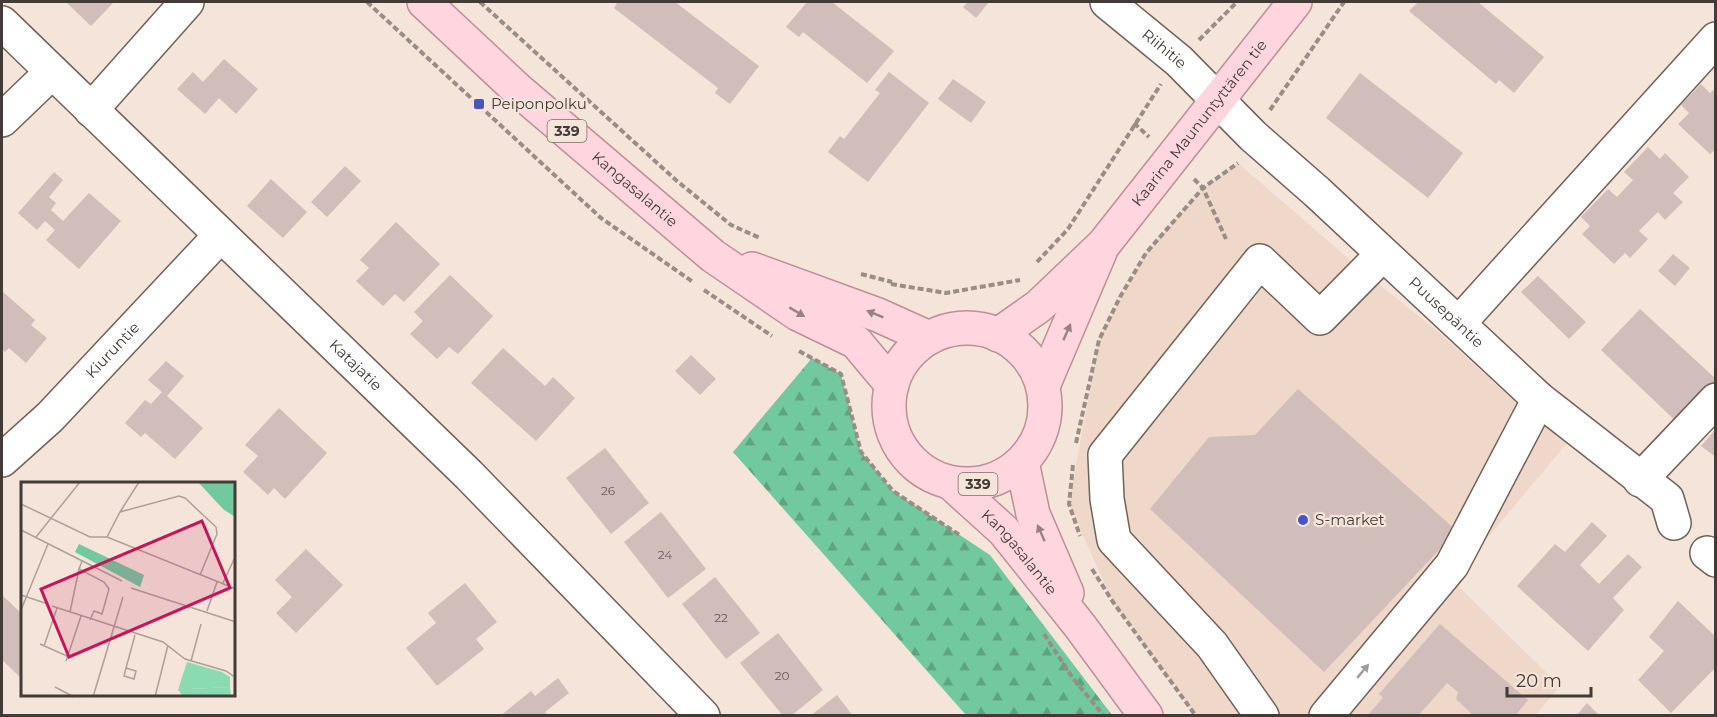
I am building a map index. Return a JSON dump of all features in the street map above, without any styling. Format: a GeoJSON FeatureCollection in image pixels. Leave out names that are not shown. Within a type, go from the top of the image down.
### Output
{"type":"FeatureCollection","features":[{"type":"Feature","properties":{"kind":"main road","name":"Kangasalantie"},"geometry":{"type":"LineString","coordinates":[[424,2],[517,89],[713,256],[798,314],[856,342],[892,385]]}},
{"type":"Feature","properties":{"kind":"main road","name":"Kaarina Maununtyttären tie"},"geometry":{"type":"LineString","coordinates":[[1043,386],[1104,244],[1295,2]]}},
{"type":"Feature","properties":{"kind":"main road","name":"Kaarina Maununtyttären tie"},"geometry":{"type":"LineString","coordinates":[[998,334],[1030,293],[1104,244]]}},
{"type":"Feature","properties":{"kind":"main road","name":"Kangasalantie"},"geometry":{"type":"LineString","coordinates":[[713,256],[878,315],[929,338]]}},
{"type":"Feature","properties":{"kind":"main road","name":"339"},"geometry":{"type":"LineString","coordinates":[[956,329],[984,330],[998,334],[1022,350],[1038,372],[1046,399],[1043,427],[1031,452],[1012,471],[984,483],[952,484],[922,471],[900,447],[889,417],[892,385],[907,356],[929,338],[956,329]]}},
{"type":"Feature","properties":{"kind":"main road","name":"Kangasalantie"},"geometry":{"type":"LineString","coordinates":[[1022,462],[1033,514],[1080,626]]}},
{"type":"Feature","properties":{"kind":"main road","name":"Kangasalantie"},"geometry":{"type":"LineString","coordinates":[[952,484],[1004,531],[1080,626],[1146,716]]}},
{"type":"Feature","properties":{"kind":"street"},"geometry":{"type":"LineString","coordinates":[[91,110],[187,2]]}},
{"type":"Feature","properties":{"kind":"street","name":"Riihitie"},"geometry":{"type":"LineString","coordinates":[[1107,2],[1179,61],[1216,101]]}},
{"type":"Feature","properties":{"kind":"street","name":"Katajatie"},"geometry":{"type":"LineString","coordinates":[[2,23],[469,475],[702,716]]}},
{"type":"Feature","properties":{"kind":"street"},"geometry":{"type":"LineString","coordinates":[[1459,323],[1716,39]]}},
{"type":"Feature","properties":{"kind":"street"},"geometry":{"type":"LineString","coordinates":[[2,120],[52,72]]}},
{"type":"Feature","properties":{"kind":"street","name":"Puusepäntie"},"geometry":{"type":"LineString","coordinates":[[1216,101],[1539,399],[1667,499],[1674,523]]}},
{"type":"Feature","properties":{"kind":"street","name":"Kiuruntie"},"geometry":{"type":"LineString","coordinates":[[2,460],[50,417],[220,236]]}},
{"type":"Feature","properties":{"kind":"street"},"geometry":{"type":"LineString","coordinates":[[1262,716],[1212,645],[1114,540],[1107,499],[1105,455],[1260,261],[1320,318],[1383,254]]}},
{"type":"Feature","properties":{"kind":"street"},"geometry":{"type":"LineString","coordinates":[[1326,716],[1452,565],[1539,399]]}},
{"type":"Feature","properties":{"kind":"street"},"geometry":{"type":"LineString","coordinates":[[1640,480],[1716,400]]}},
{"type":"Feature","properties":{"kind":"path"},"geometry":{"type":"LineString","coordinates":[[367,2],[601,218],[694,283]]}},
{"type":"Feature","properties":{"kind":"path"},"geometry":{"type":"LineString","coordinates":[[480,2],[677,181],[731,225],[770,243]]}},
{"type":"Feature","properties":{"kind":"path"},"geometry":{"type":"LineString","coordinates":[[1036,263],[1068,229],[1134,123],[1179,61],[1237,2]]}},
{"type":"Feature","properties":{"kind":"path"},"geometry":{"type":"LineString","coordinates":[[1070,325],[1099,339],[1146,254],[1203,188],[1238,163],[1253,136],[1344,2]]}},
{"type":"Feature","properties":{"kind":"path"},"geometry":{"type":"LineString","coordinates":[[1203,188],[1226,239]]}},
{"type":"Feature","properties":{"kind":"path"},"geometry":{"type":"LineString","coordinates":[[852,271],[946,293],[982,289],[1030,293],[1028,272]]}},
{"type":"Feature","properties":{"kind":"path"},"geometry":{"type":"LineString","coordinates":[[878,315],[892,282]]}},
{"type":"Feature","properties":{"kind":"path"},"geometry":{"type":"LineString","coordinates":[[703,290],[776,339]]}},
{"type":"Feature","properties":{"kind":"path"},"geometry":{"type":"LineString","coordinates":[[856,342],[841,374],[861,452],[893,490],[962,537]]}},
{"type":"Feature","properties":{"kind":"path"},"geometry":{"type":"LineString","coordinates":[[794,348],[841,374]]}},
{"type":"Feature","properties":{"kind":"path"},"geometry":{"type":"LineString","coordinates":[[1038,624],[1072,677],[1104,716]]}},
{"type":"Feature","properties":{"kind":"shaded area"},"geometry":{"type":"Polygon","coordinates":[[[1238,163],[1365,273],[1436,330],[1531,416],[1568,442],[1452,580],[1560,686],[1536,715],[1196,715],[1113,602],[1069,504],[1099,339],[1146,253],[1203,188],[1238,163]]]}},
{"type":"Feature","properties":{"kind":"green space"},"geometry":{"type":"Polygon","coordinates":[[[812,358],[841,374],[861,452],[893,491],[990,555],[1112,715],[966,715],[733,452],[812,358]]]}},
{"type":"Feature","properties":{"kind":"building"},"geometry":{"type":"Polygon","coordinates":[[[66,2],[114,2],[91,26],[66,2]]]}},
{"type":"Feature","properties":{"kind":"building"},"geometry":{"type":"Polygon","coordinates":[[[615,2],[675,2],[759,66],[730,104],[715,93],[718,88],[614,8],[617,3],[615,2]]]}},
{"type":"Feature","properties":{"kind":"building"},"geometry":{"type":"Polygon","coordinates":[[[807,2],[832,2],[894,51],[867,83],[803,32],[799,37],[786,27],[807,2]]]}},
{"type":"Feature","properties":{"kind":"building"},"geometry":{"type":"Polygon","coordinates":[[[968,2],[989,2],[976,18],[963,7],[968,2]]]}},
{"type":"Feature","properties":{"kind":"building"},"geometry":{"type":"Polygon","coordinates":[[[1418,2],[1478,2],[1544,57],[1514,93],[1499,80],[1496,84],[1409,11],[1418,2]]]}},
{"type":"Feature","properties":{"kind":"building"},"geometry":{"type":"Polygon","coordinates":[[[224,59],[258,89],[236,114],[219,98],[205,114],[177,89],[193,72],[203,82],[224,59]]]}},
{"type":"Feature","properties":{"kind":"building"},"geometry":{"type":"Polygon","coordinates":[[[889,72],[929,103],[868,182],[828,152],[840,136],[844,139],[880,93],[875,90],[889,72]]]}},
{"type":"Feature","properties":{"kind":"building"},"geometry":{"type":"Polygon","coordinates":[[[1360,73],[1463,153],[1428,198],[1326,118],[1360,73]]]}},
{"type":"Feature","properties":{"kind":"building"},"geometry":{"type":"Polygon","coordinates":[[[953,79],[986,102],[971,123],[938,99],[953,79]]]}},
{"type":"Feature","properties":{"kind":"building"},"geometry":{"type":"Polygon","coordinates":[[[1701,84],[1710,93],[1716,88],[1716,149],[1710,154],[1678,124],[1689,113],[1681,105],[1701,84]]]}},
{"type":"Feature","properties":{"kind":"building"},"geometry":{"type":"Polygon","coordinates":[[[1648,147],[1660,159],[1665,153],[1689,177],[1673,193],[1683,202],[1665,220],[1658,212],[1639,231],[1648,239],[1630,258],[1625,253],[1614,264],[1582,234],[1590,226],[1581,217],[1608,189],[1617,197],[1633,180],[1624,172],[1648,147]]]}},
{"type":"Feature","properties":{"kind":"building"},"geometry":{"type":"Polygon","coordinates":[[[345,166],[361,181],[327,217],[311,202],[345,166]]]}},
{"type":"Feature","properties":{"kind":"building"},"geometry":{"type":"Polygon","coordinates":[[[54,172],[63,180],[49,197],[56,203],[51,210],[63,221],[89,193],[121,221],[79,269],[46,240],[55,230],[45,221],[37,230],[18,213],[54,172]]]}},
{"type":"Feature","properties":{"kind":"building"},"geometry":{"type":"Polygon","coordinates":[[[271,179],[307,212],[283,238],[247,206],[271,179]]]}},
{"type":"Feature","properties":{"kind":"building"},"geometry":{"type":"Polygon","coordinates":[[[396,222],[440,264],[404,302],[395,294],[383,306],[356,281],[369,268],[360,260],[396,222]]]}},
{"type":"Feature","properties":{"kind":"building"},"geometry":{"type":"Polygon","coordinates":[[[1673,254],[1690,268],[1675,286],[1658,271],[1673,254]]]}},
{"type":"Feature","properties":{"kind":"building"},"geometry":{"type":"Polygon","coordinates":[[[450,275],[493,316],[458,354],[449,347],[437,359],[410,334],[423,321],[414,312],[450,275]]]}},
{"type":"Feature","properties":{"kind":"building"},"geometry":{"type":"Polygon","coordinates":[[[1538,276],[1586,322],[1569,339],[1521,292],[1538,276]]]}},
{"type":"Feature","properties":{"kind":"building"},"geometry":{"type":"Polygon","coordinates":[[[2,291],[35,320],[31,325],[47,338],[26,363],[9,348],[5,352],[2,349],[2,291]]]}},
{"type":"Feature","properties":{"kind":"building"},"geometry":{"type":"Polygon","coordinates":[[[1640,309],[1716,379],[1716,389],[1681,426],[1601,350],[1640,309]]]}},
{"type":"Feature","properties":{"kind":"building"},"geometry":{"type":"Polygon","coordinates":[[[503,348],[545,386],[553,377],[575,398],[536,441],[471,383],[503,348]]]}},
{"type":"Feature","properties":{"kind":"building"},"geometry":{"type":"Polygon","coordinates":[[[691,355],[716,379],[700,395],[675,371],[691,355]]]}},
{"type":"Feature","properties":{"kind":"building"},"geometry":{"type":"Polygon","coordinates":[[[166,361],[184,376],[167,396],[203,428],[175,459],[145,433],[141,437],[125,423],[145,400],[151,404],[162,392],[148,380],[166,361]]]}},
{"type":"Feature","properties":{"kind":"building","name":"S-market"},"geometry":{"type":"Polygon","coordinates":[[[1298,389],[1457,531],[1324,672],[1150,509],[1209,437],[1255,435],[1298,389]]]}},
{"type":"Feature","properties":{"kind":"building"},"geometry":{"type":"Polygon","coordinates":[[[279,408],[327,453],[285,499],[274,488],[268,495],[243,472],[258,456],[245,445],[279,408]]]}},
{"type":"Feature","properties":{"kind":"building"},"geometry":{"type":"Polygon","coordinates":[[[1716,429],[1716,457],[1701,446],[1716,429]]]}},
{"type":"Feature","properties":{"kind":"building"},"geometry":{"type":"Polygon","coordinates":[[[605,448],[649,503],[611,534],[566,478],[605,448]]]}},
{"type":"Feature","properties":{"kind":"building"},"geometry":{"type":"Polygon","coordinates":[[[661,512],[706,569],[668,598],[624,542],[661,512]]]}},
{"type":"Feature","properties":{"kind":"building"},"geometry":{"type":"Polygon","coordinates":[[[1592,522],[1607,536],[1580,565],[1599,584],[1628,554],[1642,567],[1613,598],[1624,610],[1588,651],[1517,586],[1555,544],[1565,552],[1592,522]]]}},
{"type":"Feature","properties":{"kind":"building"},"geometry":{"type":"Polygon","coordinates":[[[306,549],[343,585],[296,633],[276,613],[292,597],[275,580],[306,549]]]}},
{"type":"Feature","properties":{"kind":"building"},"geometry":{"type":"Polygon","coordinates":[[[715,577],[760,633],[726,659],[682,604],[715,577]]]}},
{"type":"Feature","properties":{"kind":"building"},"geometry":{"type":"Polygon","coordinates":[[[465,583],[497,622],[476,639],[484,649],[437,686],[406,648],[436,623],[428,613],[465,583]]]}},
{"type":"Feature","properties":{"kind":"building"},"geometry":{"type":"Polygon","coordinates":[[[2,595],[21,613],[20,677],[2,660],[2,595]]]}},
{"type":"Feature","properties":{"kind":"building"},"geometry":{"type":"Polygon","coordinates":[[[1678,601],[1716,637],[1716,667],[1671,713],[1638,680],[1664,651],[1649,637],[1678,601]]]}},
{"type":"Feature","properties":{"kind":"building"},"geometry":{"type":"Polygon","coordinates":[[[1440,624],[1528,700],[1515,716],[1474,716],[1456,699],[1458,692],[1447,683],[1418,716],[1367,716],[1383,698],[1379,694],[1440,624]]]}},
{"type":"Feature","properties":{"kind":"building"},"geometry":{"type":"Polygon","coordinates":[[[778,633],[823,690],[791,716],[783,716],[740,663],[778,633]]]}},
{"type":"Feature","properties":{"kind":"building"},"geometry":{"type":"Polygon","coordinates":[[[558,678],[569,693],[545,712],[548,716],[500,716],[531,691],[535,696],[558,678]]]}},
{"type":"Feature","properties":{"kind":"building"},"geometry":{"type":"Polygon","coordinates":[[[837,695],[853,716],[810,716],[837,695]]]}},
{"type":"Feature","properties":{"kind":"building"},"geometry":{"type":"Polygon","coordinates":[[[1587,703],[1600,716],[1576,716],[1587,703]]]}},
{"type":"Feature","properties":{"kind":"place","name":"Peiponpolku"},"geometry":{"type":"Point","coordinates":[479,104]}},
{"type":"Feature","properties":{"kind":"place","name":"S-market"},"geometry":{"type":"Point","coordinates":[1303,520]}}]}
